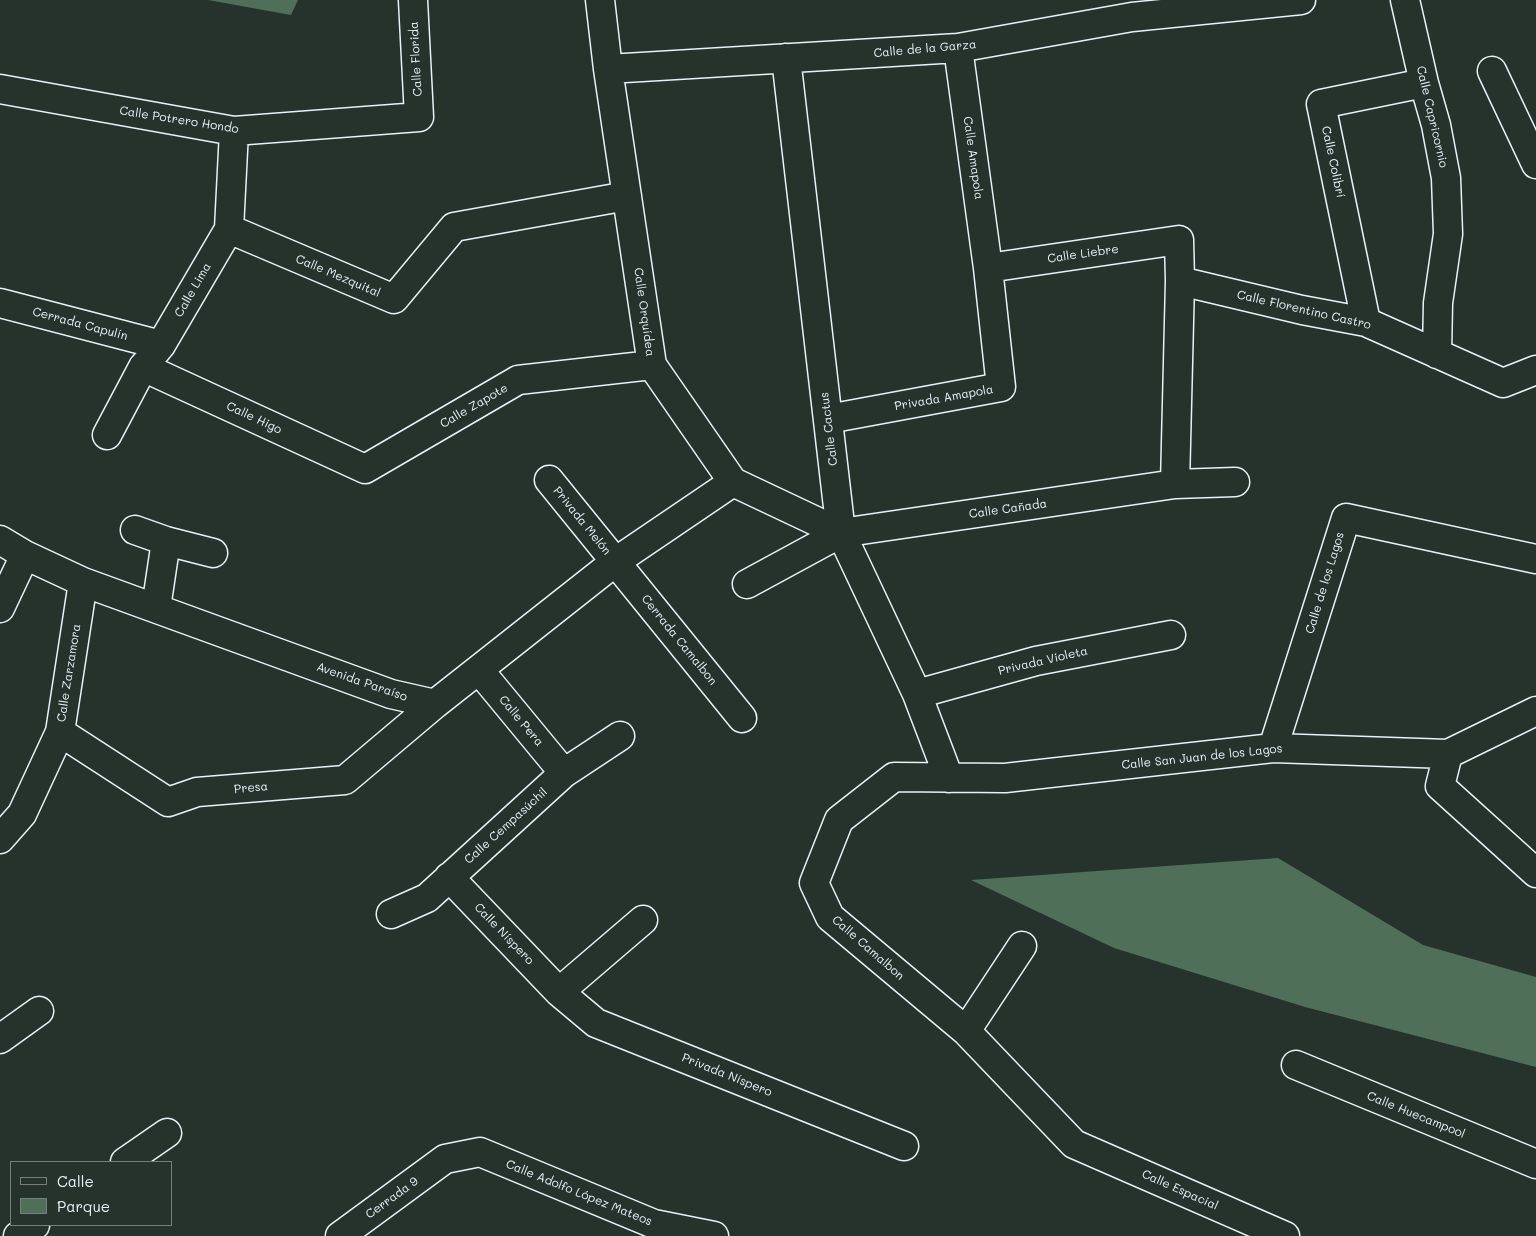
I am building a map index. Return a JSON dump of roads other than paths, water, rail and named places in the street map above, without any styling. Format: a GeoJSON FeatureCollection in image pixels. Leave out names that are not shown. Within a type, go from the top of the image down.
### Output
{"type":"FeatureCollection","features":[{"type":"Feature","properties":{"kind":"street","name":"Calle Florida"},"geometry":{"type":"LineString","coordinates":[[413,0],[419,117]]}},
{"type":"Feature","properties":{"kind":"street","name":"Calle Orquídea"},"geometry":{"type":"LineString","coordinates":[[600,0],[608,69],[652,364],[733,482]]}},
{"type":"Feature","properties":{"kind":"street","name":"Calle de la Garza"},"geometry":{"type":"LineString","coordinates":[[608,69],[958,48],[1132,17],[1301,0]]}},
{"type":"Feature","properties":{"kind":"street","name":"Calle Capricornio"},"geometry":{"type":"LineString","coordinates":[[1405,0],[1424,83],[1436,125],[1446,178],[1448,234],[1438,304],[1437,354]]}},
{"type":"Feature","properties":{"kind":"street","name":"Calle Amapola"},"geometry":{"type":"LineString","coordinates":[[958,48],[988,268]]}},
{"type":"Feature","properties":{"kind":"street","name":"Calle Cactus"},"geometry":{"type":"LineString","coordinates":[[786,58],[841,533],[917,694],[949,778]]}},
{"type":"Feature","properties":{"kind":"street"},"geometry":{"type":"LineString","coordinates":[[1492,71],[1536,164]]}},
{"type":"Feature","properties":{"kind":"street","name":"Calle Colibrí"},"geometry":{"type":"LineString","coordinates":[[1366,322],[1321,104],[1424,83]]}},
{"type":"Feature","properties":{"kind":"street","name":"Calle Potrero Hondo"},"geometry":{"type":"LineString","coordinates":[[0,90],[234,131],[419,117]]}},
{"type":"Feature","properties":{"kind":"street","name":"Calle Lima"},"geometry":{"type":"LineString","coordinates":[[107,435],[143,368],[160,346],[228,229],[234,131]]}},
{"type":"Feature","properties":{"kind":"street","name":"Calle Mezquital"},"geometry":{"type":"LineString","coordinates":[[228,229],[394,299],[454,228],[627,196]]}},
{"type":"Feature","properties":{"kind":"street","name":"Calle Liebre"},"geometry":{"type":"LineString","coordinates":[[988,268],[1179,240],[1180,281]]}},
{"type":"Feature","properties":{"kind":"street","name":"Privada Amapola"},"geometry":{"type":"LineString","coordinates":[[828,419],[1001,387],[988,268]]}},
{"type":"Feature","properties":{"kind":"street"},"geometry":{"type":"LineString","coordinates":[[1175,484],[1180,281]]}},
{"type":"Feature","properties":{"kind":"street","name":"Calle Florentino Castro"},"geometry":{"type":"LineString","coordinates":[[1180,281],[1302,310],[1366,322],[1503,383],[1536,370]]}},
{"type":"Feature","properties":{"kind":"street","name":"Cerrada Capulín"},"geometry":{"type":"LineString","coordinates":[[0,303],[160,346]]}},
{"type":"Feature","properties":{"kind":"street","name":"Calle Zapote"},"geometry":{"type":"LineString","coordinates":[[366,470],[518,380],[652,364]]}},
{"type":"Feature","properties":{"kind":"street","name":"Calle Higo"},"geometry":{"type":"LineString","coordinates":[[143,368],[366,470]]}},
{"type":"Feature","properties":{"kind":"street","name":"Privada Melón"},"geometry":{"type":"LineString","coordinates":[[549,480],[615,562]]}},
{"type":"Feature","properties":{"kind":"street"},"geometry":{"type":"LineString","coordinates":[[435,704],[615,562],[733,482],[841,533]]}},
{"type":"Feature","properties":{"kind":"street","name":"Calle Cañada"},"geometry":{"type":"LineString","coordinates":[[841,533],[1175,484],[1235,482]]}},
{"type":"Feature","properties":{"kind":"street","name":"Calle de los Lagos"},"geometry":{"type":"LineString","coordinates":[[1273,748],[1346,518],[1536,559]]}},
{"type":"Feature","properties":{"kind":"street"},"geometry":{"type":"LineString","coordinates":[[135,530],[166,541],[212,553]]}},
{"type":"Feature","properties":{"kind":"street"},"geometry":{"type":"LineString","coordinates":[[747,584],[841,533]]}},
{"type":"Feature","properties":{"kind":"street","name":"Avenida Paraíso"},"geometry":{"type":"LineString","coordinates":[[0,540],[25,555],[83,582],[390,694],[435,704]]}},
{"type":"Feature","properties":{"kind":"street"},"geometry":{"type":"LineString","coordinates":[[156,608],[166,541]]}},
{"type":"Feature","properties":{"kind":"street"},"geometry":{"type":"LineString","coordinates":[[0,608],[25,555]]}},
{"type":"Feature","properties":{"kind":"street","name":"Cerrada Camalbon"},"geometry":{"type":"LineString","coordinates":[[615,562],[742,718]]}},
{"type":"Feature","properties":{"kind":"street","name":"Calle Zarzamora"},"geometry":{"type":"LineString","coordinates":[[0,839],[22,814],[60,732],[83,582]]}},
{"type":"Feature","properties":{"kind":"street","name":"Privada Violeta"},"geometry":{"type":"LineString","coordinates":[[917,694],[1036,661],[1171,635]]}},
{"type":"Feature","properties":{"kind":"street","name":"Calle Pera"},"geometry":{"type":"LineString","coordinates":[[479,670],[564,773]]}},
{"type":"Feature","properties":{"kind":"street","name":"Presa"},"geometry":{"type":"LineString","coordinates":[[60,732],[168,802],[197,792],[345,780],[435,704]]}},
{"type":"Feature","properties":{"kind":"street","name":"Calle San Juan de los Lagos"},"geometry":{"type":"LineString","coordinates":[[949,778],[1005,778],[1273,748],[1448,754],[1536,711]]}},
{"type":"Feature","properties":{"kind":"street","name":"Calle Cempasúchil"},"geometry":{"type":"LineString","coordinates":[[391,914],[427,898],[564,773],[620,736]]}},
{"type":"Feature","properties":{"kind":"street"},"geometry":{"type":"LineString","coordinates":[[1448,754],[1440,786],[1536,872]]}},
{"type":"Feature","properties":{"kind":"street","name":"Calle Camalbon"},"geometry":{"type":"LineString","coordinates":[[949,778],[894,777],[840,820],[814,883],[830,917],[966,1031]]}},
{"type":"Feature","properties":{"kind":"street","name":"Calle Níspero"},"geometry":{"type":"LineString","coordinates":[[449,877],[559,992]]}},
{"type":"Feature","properties":{"kind":"street"},"geometry":{"type":"LineString","coordinates":[[559,992],[643,920]]}},
{"type":"Feature","properties":{"kind":"street"},"geometry":{"type":"LineString","coordinates":[[966,1031],[1022,946]]}},
{"type":"Feature","properties":{"kind":"street","name":"Privada Níspero"},"geometry":{"type":"LineString","coordinates":[[559,992],[596,1023],[904,1146]]}},
{"type":"Feature","properties":{"kind":"street"},"geometry":{"type":"LineString","coordinates":[[0,1038],[39,1011]]}},
{"type":"Feature","properties":{"kind":"street","name":"Calle Espacial"},"geometry":{"type":"LineString","coordinates":[[966,1031],[1074,1144],[1285,1236]]}},
{"type":"Feature","properties":{"kind":"street","name":"Calle Huecampool"},"geometry":{"type":"LineString","coordinates":[[1296,1065],[1536,1164]]}},
{"type":"Feature","properties":{"kind":"street"},"geometry":{"type":"LineString","coordinates":[[125,1161],[167,1133]]}},
{"type":"Feature","properties":{"kind":"street","name":"Calle Adolfo López Mateos"},"geometry":{"type":"LineString","coordinates":[[445,1159],[480,1152],[654,1224],[714,1236]]}},
{"type":"Feature","properties":{"kind":"street","name":"Cerrada 9"},"geometry":{"type":"LineString","coordinates":[[340,1236],[445,1159]]}},
{"type":"Feature","properties":{"kind":"street"},"geometry":{"type":"LineString","coordinates":[[18,1236],[33,1226]]}}]}
